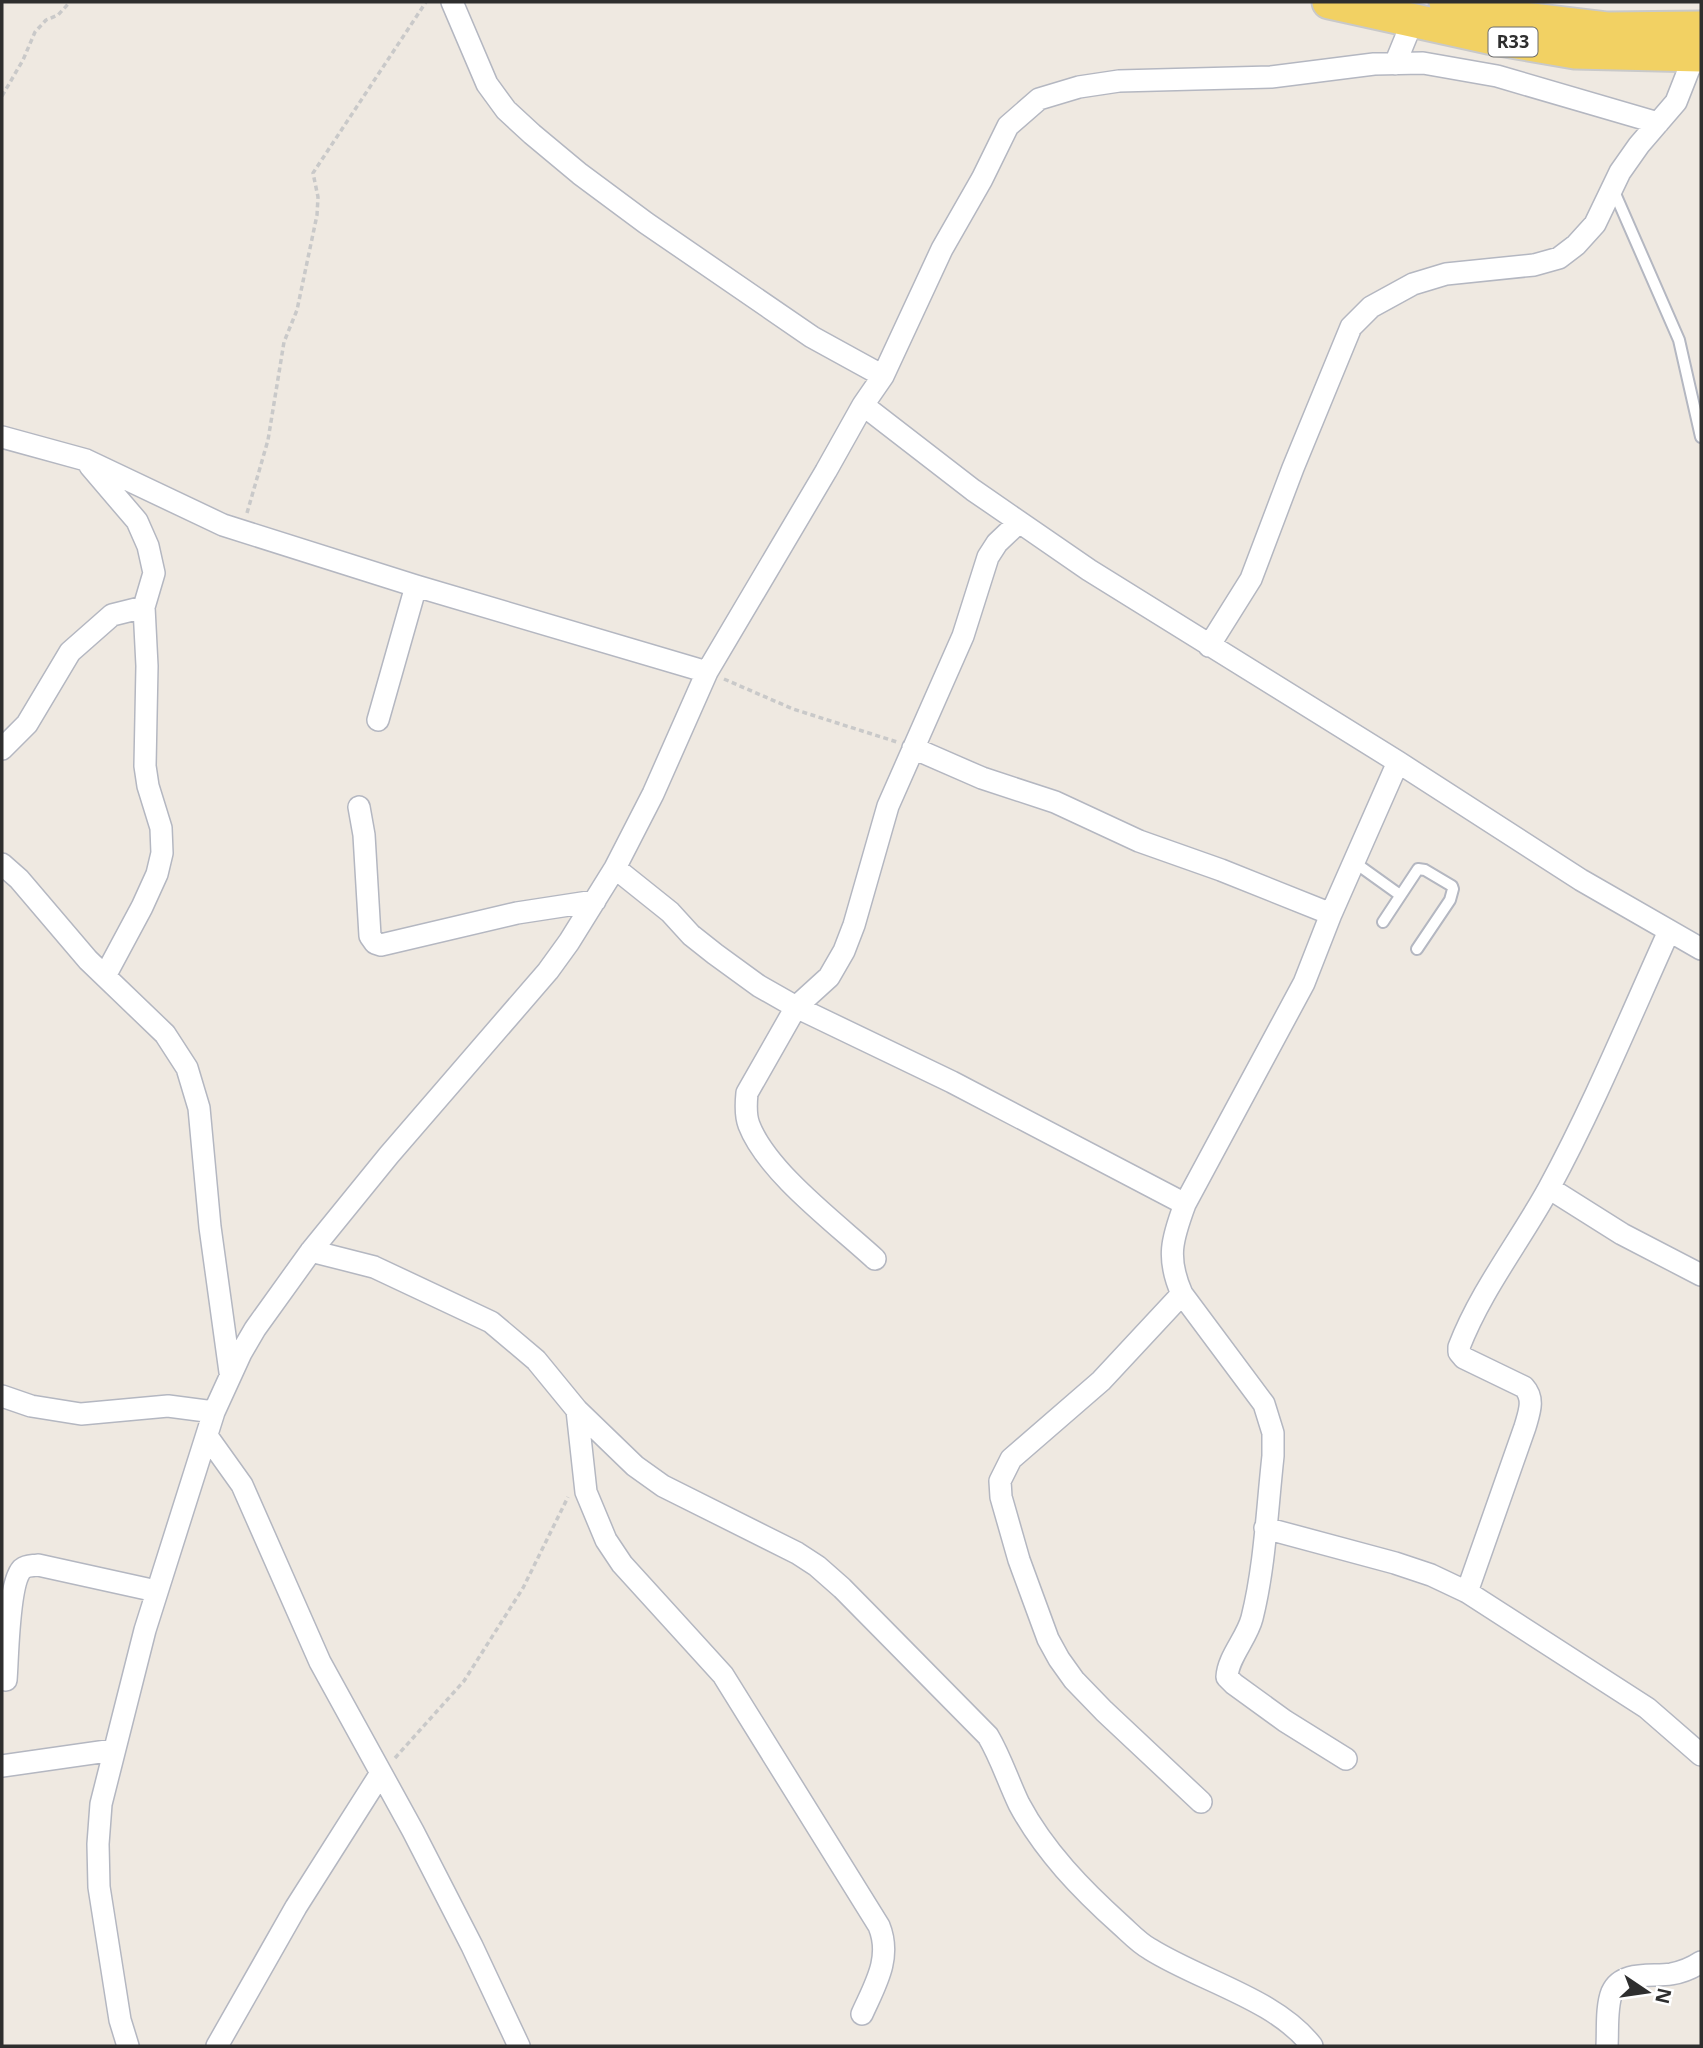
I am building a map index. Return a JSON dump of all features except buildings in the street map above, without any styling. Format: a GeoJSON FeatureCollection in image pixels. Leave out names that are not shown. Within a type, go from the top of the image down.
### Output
{"type":"FeatureCollection","features":[{"type":"Feature","properties":{"kind":"main road","name":"R33"},"geometry":{"type":"LineString","coordinates":[[1329,2],[1488,37],[1575,52],[1698,42]]}},
{"type":"Feature","properties":{"kind":"main road","name":"R33"},"geometry":{"type":"LineString","coordinates":[[1446,2],[1523,19],[1698,42]]}},
{"type":"Feature","properties":{"kind":"street"},"geometry":{"type":"LineString","coordinates":[[452,2],[487,84],[506,110],[532,134],[646,223],[812,337],[883,376]]}},
{"type":"Feature","properties":{"kind":"street"},"geometry":{"type":"LineString","coordinates":[[1395,64],[1413,20]]}},
{"type":"Feature","properties":{"kind":"street"},"geometry":{"type":"LineString","coordinates":[[1209,646],[1251,579],[1351,327],[1371,307],[1413,284],[1446,274],[1509,268],[1559,258],[1576,245],[1595,225],[1612,187],[1639,145],[1676,102],[1698,42]]}},
{"type":"Feature","properties":{"kind":"street"},"geometry":{"type":"LineString","coordinates":[[128,2046],[120,2020],[99,1887],[101,1804],[156,1591],[214,1412],[230,1375],[255,1329],[311,1251],[389,1154],[548,971],[595,901],[653,794],[707,672],[863,405],[883,376],[942,249],[982,179],[1008,126],[1039,99],[1079,87],[1119,81],[1271,77],[1374,64],[1423,63],[1497,76],[1658,123]]}},
{"type":"Feature","properties":{"kind":"street"},"geometry":{"type":"LineString","coordinates":[[863,405],[1018,523],[1581,880],[1701,949]]}},
{"type":"Feature","properties":{"kind":"street"},"geometry":{"type":"LineString","coordinates":[[2,438],[86,460],[194,512],[242,531],[416,586],[707,672]]}},
{"type":"Feature","properties":{"kind":"street"},"geometry":{"type":"LineString","coordinates":[[86,460],[137,521],[148,546],[154,573],[144,607],[147,666],[145,766],[161,828],[162,853],[157,874],[142,907],[105,976]]}},
{"type":"Feature","properties":{"kind":"street"},"geometry":{"type":"LineString","coordinates":[[876,1259],[774,1165],[759,1146],[749,1126],[747,1093],[796,1007],[829,977],[844,951],[888,806],[963,636],[988,557],[997,542],[1018,523]]}},
{"type":"Feature","properties":{"kind":"street"},"geometry":{"type":"LineString","coordinates":[[378,720],[416,586]]}},
{"type":"Feature","properties":{"kind":"street"},"geometry":{"type":"LineString","coordinates":[[2,749],[27,724],[70,652],[112,615],[144,607]]}},
{"type":"Feature","properties":{"kind":"street"},"geometry":{"type":"LineString","coordinates":[[912,748],[982,778],[1055,802],[1139,841],[1331,914]]}},
{"type":"Feature","properties":{"kind":"street"},"geometry":{"type":"LineString","coordinates":[[1346,1759],[1285,1721],[1227,1677],[1229,1667],[1248,1632],[1260,1577],[1273,1456],[1270,1420],[1264,1404],[1252,1386],[1182,1294],[1173,1275],[1171,1255],[1173,1236],[1185,1204],[1304,983],[1331,914],[1398,762]]}},
{"type":"Feature","properties":{"kind":"street"},"geometry":{"type":"LineString","coordinates":[[359,807],[364,835],[370,936],[375,943],[381,945],[517,913],[595,901]]}},
{"type":"Feature","properties":{"kind":"street"},"geometry":{"type":"LineString","coordinates":[[2,864],[19,879],[105,976],[165,1034],[187,1068],[199,1108],[210,1227],[230,1375]]}},
{"type":"Feature","properties":{"kind":"street"},"geometry":{"type":"LineString","coordinates":[[615,868],[670,912],[691,935],[759,986],[796,1007],[952,1082],[1185,1204]]}},
{"type":"Feature","properties":{"kind":"street"},"geometry":{"type":"LineString","coordinates":[[1467,1592],[1525,1427],[1531,1401],[1524,1387],[1464,1357],[1459,1352],[1459,1347],[1475,1312],[1549,1188],[1608,1072],[1669,931]]}},
{"type":"Feature","properties":{"kind":"street"},"geometry":{"type":"LineString","coordinates":[[1549,1188],[1622,1234],[1701,1275]]}},
{"type":"Feature","properties":{"kind":"street"},"geometry":{"type":"LineString","coordinates":[[311,1251],[374,1267],[491,1322],[536,1360],[577,1410],[635,1466],[663,1486],[797,1553],[834,1581],[988,1736],[1031,1825],[1052,1855],[1108,1914],[1147,1948],[1263,2006],[1294,2025],[1312,2046]]}},
{"type":"Feature","properties":{"kind":"street"},"geometry":{"type":"LineString","coordinates":[[1182,1294],[1101,1381],[1011,1459],[1000,1481],[1001,1497],[1018,1560],[1048,1639],[1059,1659],[1074,1680],[1104,1711],[1201,1802]]}},
{"type":"Feature","properties":{"kind":"street"},"geometry":{"type":"LineString","coordinates":[[2,1396],[31,1406],[81,1414],[168,1406],[214,1412]]}},
{"type":"Feature","properties":{"kind":"street"},"geometry":{"type":"LineString","coordinates":[[577,1410],[586,1492],[606,1540],[622,1564],[723,1675],[879,1926],[885,1941],[883,1959],[877,1981],[862,2014]]}},
{"type":"Feature","properties":{"kind":"street"},"geometry":{"type":"LineString","coordinates":[[207,1436],[242,1485],[320,1662],[467,1934],[519,2046]]}},
{"type":"Feature","properties":{"kind":"street"},"geometry":{"type":"LineString","coordinates":[[1265,1528],[1395,1563],[1431,1575],[1467,1592],[1647,1708],[1701,1755]]}},
{"type":"Feature","properties":{"kind":"street"},"geometry":{"type":"LineString","coordinates":[[6,1680],[12,1597],[20,1572],[26,1566],[38,1565],[156,1591]]}},
{"type":"Feature","properties":{"kind":"street"},"geometry":{"type":"LineString","coordinates":[[2,1766],[114,1750]]}},
{"type":"Feature","properties":{"kind":"street"},"geometry":{"type":"LineString","coordinates":[[217,2046],[296,1907],[381,1773]]}},
{"type":"Feature","properties":{"kind":"street"},"geometry":{"type":"LineString","coordinates":[[1607,2046],[1611,1994],[1616,1985],[1633,1976],[1672,1974],[1690,1969],[1701,1962]]}},
{"type":"Feature","properties":{"kind":"lane"},"geometry":{"type":"LineString","coordinates":[[1612,187],[1679,340],[1701,437]]}},
{"type":"Feature","properties":{"kind":"lane"},"geometry":{"type":"LineString","coordinates":[[1354,862],[1401,895]]}},
{"type":"Feature","properties":{"kind":"lane"},"geometry":{"type":"LineString","coordinates":[[1383,922],[1420,868],[1452,886],[1450,900],[1417,949]]}},
{"type":"Feature","properties":{"kind":"path"},"geometry":{"type":"LineString","coordinates":[[2,96],[35,32],[70,2]]}},
{"type":"Feature","properties":{"kind":"path"},"geometry":{"type":"LineString","coordinates":[[242,531],[268,440],[284,342],[297,310],[317,215],[318,197],[313,173],[426,2]]}},
{"type":"Feature","properties":{"kind":"path"},"geometry":{"type":"LineString","coordinates":[[707,672],[793,709],[912,748]]}},
{"type":"Feature","properties":{"kind":"path"},"geometry":{"type":"LineString","coordinates":[[381,1773],[464,1681],[523,1588],[583,1467]]}}]}
